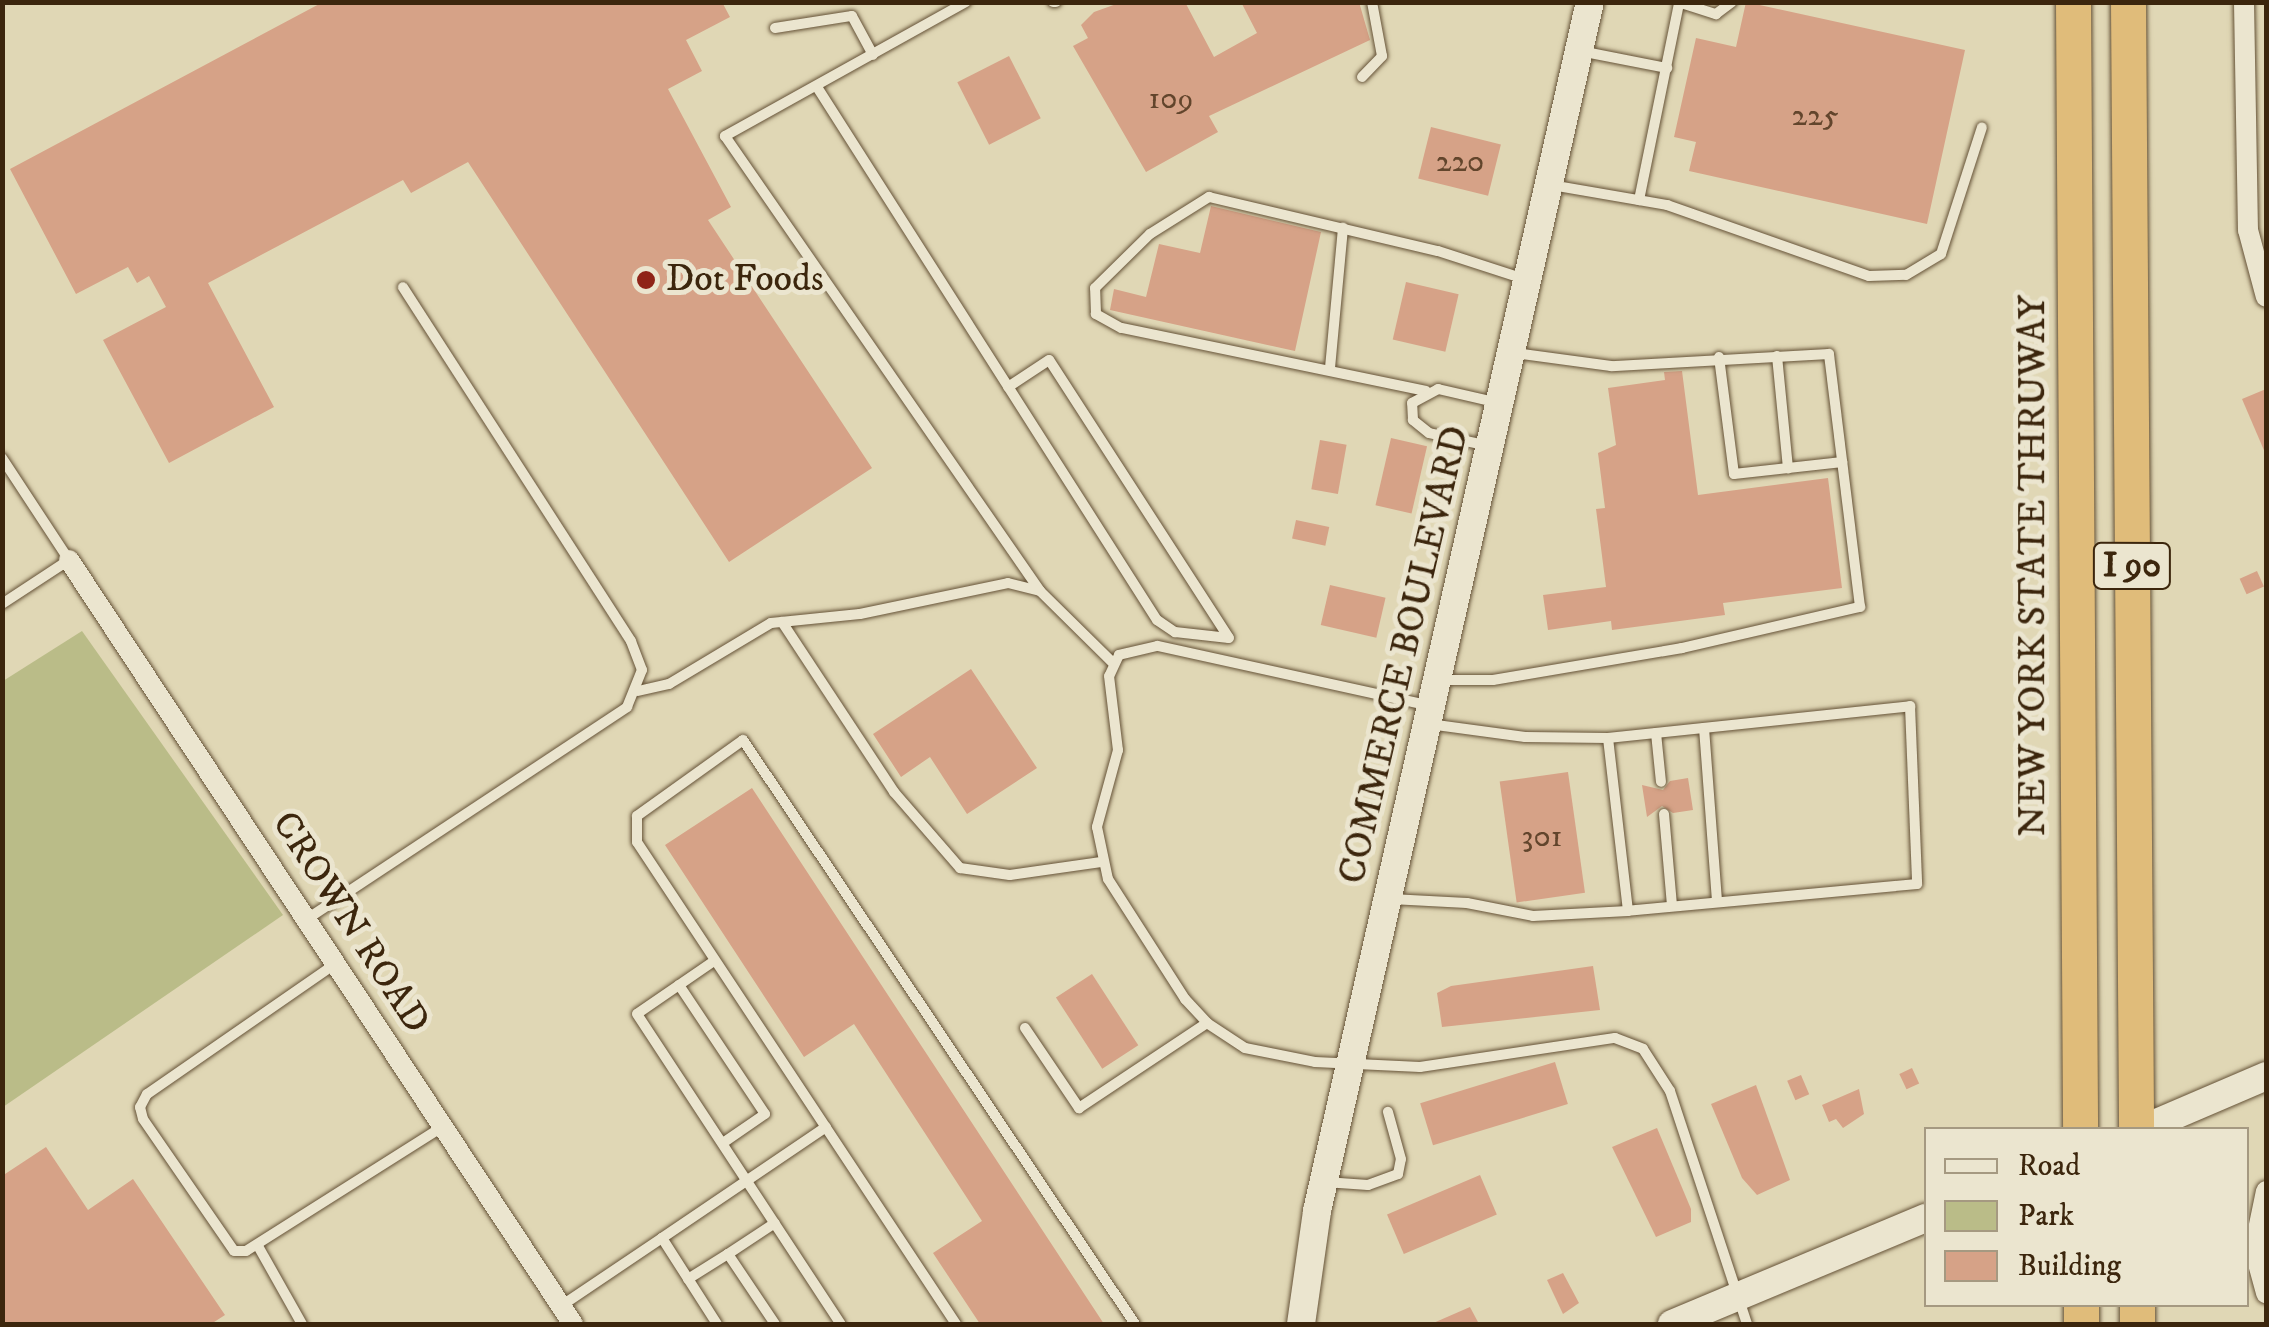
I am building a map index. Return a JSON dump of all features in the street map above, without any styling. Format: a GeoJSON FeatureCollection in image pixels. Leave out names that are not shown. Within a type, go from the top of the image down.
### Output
{"type":"FeatureCollection","features":[{"type":"Feature","properties":{"kind":"highway","name":"NEW YORK STATE THRUWAY"},"geometry":{"type":"LineString","coordinates":[[2072,2],[2080,1127]]}},
{"type":"Feature","properties":{"kind":"highway","name":"I 90"},"geometry":{"type":"LineString","coordinates":[[2128,2],[2147,1126]]}},
{"type":"Feature","properties":{"kind":"street","name":"COMMERCE BOULEVARD"},"geometry":{"type":"LineString","coordinates":[[1301,1324],[1324,1182],[1350,1061],[1590,2]]}},
{"type":"Feature","properties":{"kind":"street"},"geometry":{"type":"LineString","coordinates":[[2244,2],[2248,230],[2266,297]]}},
{"type":"Feature","properties":{"kind":"street"},"geometry":{"type":"LineString","coordinates":[[2243,99],[2266,97]]}},
{"type":"Feature","properties":{"kind":"street","name":"CROWN ROAD"},"geometry":{"type":"LineString","coordinates":[[68,560],[567,1315]]}},
{"type":"Feature","properties":{"kind":"street"},"geometry":{"type":"LineString","coordinates":[[2147,1126],[2266,1076]]}},
{"type":"Feature","properties":{"kind":"street"},"geometry":{"type":"LineString","coordinates":[[2266,1191],[2254,1249],[2266,1293]]}},
{"type":"Feature","properties":{"kind":"street"},"geometry":{"type":"LineString","coordinates":[[1672,1324],[1924,1219]]}},
{"type":"Feature","properties":{"kind":"lane"},"geometry":{"type":"LineString","coordinates":[[966,2],[725,136],[1040,591],[1112,662],[1120,728],[1097,826],[1102,862],[1206,1023],[1244,1048],[1315,1062],[1420,1066],[1564,1043],[1630,1042],[1655,1061],[1670,1091],[1746,1324]]}},
{"type":"Feature","properties":{"kind":"lane"},"geometry":{"type":"LineString","coordinates":[[1362,77],[1382,56],[1372,2]]}},
{"type":"Feature","properties":{"kind":"lane"},"geometry":{"type":"LineString","coordinates":[[1639,200],[1679,3],[1716,14],[1732,2]]}},
{"type":"Feature","properties":{"kind":"lane"},"geometry":{"type":"LineString","coordinates":[[775,28],[838,13],[852,16],[873,55]]}},
{"type":"Feature","properties":{"kind":"lane"},"geometry":{"type":"LineString","coordinates":[[1579,51],[1667,68]]}},
{"type":"Feature","properties":{"kind":"lane"},"geometry":{"type":"LineString","coordinates":[[817,87],[1008,387],[1157,620],[1175,632],[1230,638],[1049,360],[1008,387]]}},
{"type":"Feature","properties":{"kind":"lane"},"geometry":{"type":"LineString","coordinates":[[1549,184],[1639,200],[1870,276],[1906,275],[1941,254],[1982,127]]}},
{"type":"Feature","properties":{"kind":"lane"},"geometry":{"type":"LineString","coordinates":[[1500,403],[1121,328],[1096,314],[1094,288],[1114,263],[1192,203],[1209,197],[1343,228],[1528,280]]}},
{"type":"Feature","properties":{"kind":"lane"},"geometry":{"type":"LineString","coordinates":[[1330,368],[1343,228]]}},
{"type":"Feature","properties":{"kind":"lane"},"geometry":{"type":"LineString","coordinates":[[306,919],[627,707],[638,691],[642,670],[630,641],[403,287]]}},
{"type":"Feature","properties":{"kind":"lane"},"geometry":{"type":"LineString","coordinates":[[1432,703],[1493,680],[1682,648],[1860,606],[1829,354],[1719,357],[1610,366],[1512,352]]}},
{"type":"Feature","properties":{"kind":"lane"},"geometry":{"type":"LineString","coordinates":[[1777,356],[1788,468]]}},
{"type":"Feature","properties":{"kind":"lane"},"geometry":{"type":"LineString","coordinates":[[1719,357],[1734,474],[1842,462]]}},
{"type":"Feature","properties":{"kind":"lane"},"geometry":{"type":"LineString","coordinates":[[1426,391],[1412,403],[1420,426],[1490,446]]}},
{"type":"Feature","properties":{"kind":"lane"},"geometry":{"type":"LineString","coordinates":[[2,458],[68,560],[2,604]]}},
{"type":"Feature","properties":{"kind":"lane"},"geometry":{"type":"LineString","coordinates":[[638,691],[669,684],[749,631],[782,622],[860,614],[1008,583],[1040,591]]}},
{"type":"Feature","properties":{"kind":"lane"},"geometry":{"type":"LineString","coordinates":[[782,622],[894,792],[960,868],[1010,875],[1102,862]]}},
{"type":"Feature","properties":{"kind":"lane"},"geometry":{"type":"LineString","coordinates":[[1112,662],[1137,646],[1158,646],[1432,703],[1525,737],[1608,738],[1910,706],[1917,884],[1532,916],[1467,903],[1388,899]]}},
{"type":"Feature","properties":{"kind":"lane"},"geometry":{"type":"LineString","coordinates":[[1704,728],[1716,902]]}},
{"type":"Feature","properties":{"kind":"lane"},"geometry":{"type":"LineString","coordinates":[[1656,733],[1661,782]]}},
{"type":"Feature","properties":{"kind":"lane"},"geometry":{"type":"LineString","coordinates":[[1608,738],[1628,911]]}},
{"type":"Feature","properties":{"kind":"lane"},"geometry":{"type":"LineString","coordinates":[[956,1324],[714,961],[632,827],[637,816],[743,740],[1135,1324]]}},
{"type":"Feature","properties":{"kind":"lane"},"geometry":{"type":"LineString","coordinates":[[1664,814],[1672,905]]}},
{"type":"Feature","properties":{"kind":"lane"},"geometry":{"type":"LineString","coordinates":[[714,961],[636,1014],[841,1324]]}},
{"type":"Feature","properties":{"kind":"lane"},"geometry":{"type":"LineString","coordinates":[[335,964],[148,1094],[140,1106],[234,1251],[258,1246],[442,1126]]}},
{"type":"Feature","properties":{"kind":"lane"},"geometry":{"type":"LineString","coordinates":[[679,985],[765,1114],[723,1143]]}},
{"type":"Feature","properties":{"kind":"lane"},"geometry":{"type":"LineString","coordinates":[[1025,1028],[1079,1108],[1206,1023]]}},
{"type":"Feature","properties":{"kind":"lane"},"geometry":{"type":"LineString","coordinates":[[1324,1182],[1368,1185],[1398,1174],[1401,1159],[1388,1112]]}},
{"type":"Feature","properties":{"kind":"lane"},"geometry":{"type":"LineString","coordinates":[[567,1315],[662,1238],[826,1127]]}},
{"type":"Feature","properties":{"kind":"lane"},"geometry":{"type":"LineString","coordinates":[[688,1278],[775,1223]]}},
{"type":"Feature","properties":{"kind":"lane"},"geometry":{"type":"LineString","coordinates":[[662,1238],[717,1324]]}},
{"type":"Feature","properties":{"kind":"lane"},"geometry":{"type":"LineString","coordinates":[[258,1246],[302,1324]]}},
{"type":"Feature","properties":{"kind":"lane"},"geometry":{"type":"LineString","coordinates":[[728,1254],[775,1324]]}},
{"type":"Feature","properties":{"kind":"green space"},"geometry":{"type":"Polygon","coordinates":[[[82,631],[283,915],[3,1107],[3,681],[82,631]]]}},
{"type":"Feature","properties":{"kind":"building","name":"Dot Foods"},"geometry":{"type":"Polygon","coordinates":[[[323,2],[722,2],[730,17],[686,40],[702,71],[668,89],[731,207],[708,220],[872,468],[729,562],[468,162],[411,193],[403,180],[208,283],[274,407],[169,463],[103,340],[166,307],[149,276],[137,283],[128,267],[76,294],[10,169],[323,2]]]}},
{"type":"Feature","properties":{"kind":"building"},"geometry":{"type":"Polygon","coordinates":[[[1122,2],[1185,2],[1214,57],[1257,33],[1241,2],[1359,2],[1370,40],[1209,116],[1218,132],[1146,172],[1073,46],[1088,38],[1081,25],[1094,12],[1122,2]]]}},
{"type":"Feature","properties":{"kind":"building"},"geometry":{"type":"Polygon","coordinates":[[[1746,2],[1965,50],[1927,224],[1689,171],[1696,142],[1674,137],[1696,38],[1736,47],[1746,2]]]}},
{"type":"Feature","properties":{"kind":"building"},"geometry":{"type":"Polygon","coordinates":[[[1009,56],[1041,118],[989,145],[957,82],[1009,56]]]}},
{"type":"Feature","properties":{"kind":"building"},"geometry":{"type":"Polygon","coordinates":[[[1431,127],[1501,144],[1488,196],[1418,178],[1431,127]]]}},
{"type":"Feature","properties":{"kind":"building"},"geometry":{"type":"Polygon","coordinates":[[[1211,206],[1321,232],[1295,351],[1110,310],[1114,289],[1146,297],[1159,244],[1200,253],[1211,206]]]}},
{"type":"Feature","properties":{"kind":"building"},"geometry":{"type":"Polygon","coordinates":[[[1406,282],[1459,294],[1445,352],[1393,339],[1406,282]]]}},
{"type":"Feature","properties":{"kind":"building"},"geometry":{"type":"Polygon","coordinates":[[[1682,371],[1698,495],[1828,478],[1842,588],[1723,603],[1725,615],[1612,630],[1611,621],[1548,630],[1543,595],[1606,587],[1596,509],[1605,508],[1598,453],[1616,445],[1608,388],[1665,380],[1664,372],[1682,371]]]}},
{"type":"Feature","properties":{"kind":"building"},"geometry":{"type":"Polygon","coordinates":[[[2266,389],[2266,455],[2242,399],[2266,389]]]}},
{"type":"Feature","properties":{"kind":"building"},"geometry":{"type":"Polygon","coordinates":[[[1391,438],[1427,446],[1412,514],[1375,505],[1391,438]]]}},
{"type":"Feature","properties":{"kind":"building"},"geometry":{"type":"Polygon","coordinates":[[[1320,440],[1347,445],[1338,494],[1311,489],[1320,440]]]}},
{"type":"Feature","properties":{"kind":"building"},"geometry":{"type":"Polygon","coordinates":[[[1296,520],[1329,527],[1325,546],[1292,539],[1296,520]]]}},
{"type":"Feature","properties":{"kind":"building"},"geometry":{"type":"Polygon","coordinates":[[[2257,571],[2264,587],[2247,594],[2240,579],[2257,571]]]}},
{"type":"Feature","properties":{"kind":"building"},"geometry":{"type":"Polygon","coordinates":[[[1330,585],[1386,598],[1376,638],[1321,625],[1330,585]]]}},
{"type":"Feature","properties":{"kind":"building"},"geometry":{"type":"Polygon","coordinates":[[[971,669],[1037,768],[967,814],[930,757],[901,777],[873,734],[971,669]]]}},
{"type":"Feature","properties":{"kind":"building"},"geometry":{"type":"Polygon","coordinates":[[[1568,772],[1585,893],[1517,902],[1500,782],[1568,772]]]}},
{"type":"Feature","properties":{"kind":"building"},"geometry":{"type":"Polygon","coordinates":[[[1688,778],[1693,810],[1673,813],[1662,806],[1647,817],[1642,785],[1663,790],[1670,781],[1688,778]]]}},
{"type":"Feature","properties":{"kind":"building"},"geometry":{"type":"Polygon","coordinates":[[[752,788],[1104,1324],[980,1324],[933,1253],[982,1221],[854,1024],[804,1057],[665,845],[752,788]]]}},
{"type":"Feature","properties":{"kind":"building"},"geometry":{"type":"Polygon","coordinates":[[[1593,966],[1600,1010],[1442,1027],[1437,993],[1451,986],[1593,966]]]}},
{"type":"Feature","properties":{"kind":"building"},"geometry":{"type":"Polygon","coordinates":[[[1092,974],[1138,1045],[1102,1069],[1056,997],[1092,974]]]}},
{"type":"Feature","properties":{"kind":"building"},"geometry":{"type":"Polygon","coordinates":[[[1555,1062],[1568,1104],[1433,1145],[1420,1103],[1555,1062]]]}},
{"type":"Feature","properties":{"kind":"building"},"geometry":{"type":"Polygon","coordinates":[[[1912,1068],[1919,1083],[1906,1089],[1899,1074],[1912,1068]]]}},
{"type":"Feature","properties":{"kind":"building"},"geometry":{"type":"Polygon","coordinates":[[[1801,1075],[1809,1094],[1795,1100],[1787,1081],[1801,1075]]]}},
{"type":"Feature","properties":{"kind":"building"},"geometry":{"type":"Polygon","coordinates":[[[1756,1085],[1790,1180],[1757,1195],[1742,1178],[1711,1104],[1756,1085]]]}},
{"type":"Feature","properties":{"kind":"building"},"geometry":{"type":"Polygon","coordinates":[[[1859,1089],[1864,1114],[1843,1128],[1836,1119],[1829,1122],[1822,1105],[1859,1089]]]}},
{"type":"Feature","properties":{"kind":"building"},"geometry":{"type":"Polygon","coordinates":[[[1657,1128],[1691,1209],[1691,1222],[1656,1237],[1612,1147],[1657,1128]]]}},
{"type":"Feature","properties":{"kind":"building"},"geometry":{"type":"Polygon","coordinates":[[[46,1147],[88,1210],[133,1179],[225,1315],[211,1324],[2,1324],[2,1176],[46,1147]]]}},
{"type":"Feature","properties":{"kind":"building"},"geometry":{"type":"Polygon","coordinates":[[[1480,1175],[1497,1215],[1404,1254],[1387,1214],[1480,1175]]]}},
{"type":"Feature","properties":{"kind":"building"},"geometry":{"type":"Polygon","coordinates":[[[1563,1273],[1579,1303],[1563,1314],[1547,1280],[1563,1273]]]}},
{"type":"Feature","properties":{"kind":"building"},"geometry":{"type":"Polygon","coordinates":[[[1470,1307],[1479,1324],[1431,1324],[1470,1307]]]}},
{"type":"Feature","properties":{"kind":"place","name":"Dot Foods"},"geometry":{"type":"Point","coordinates":[646,280]}}]}
